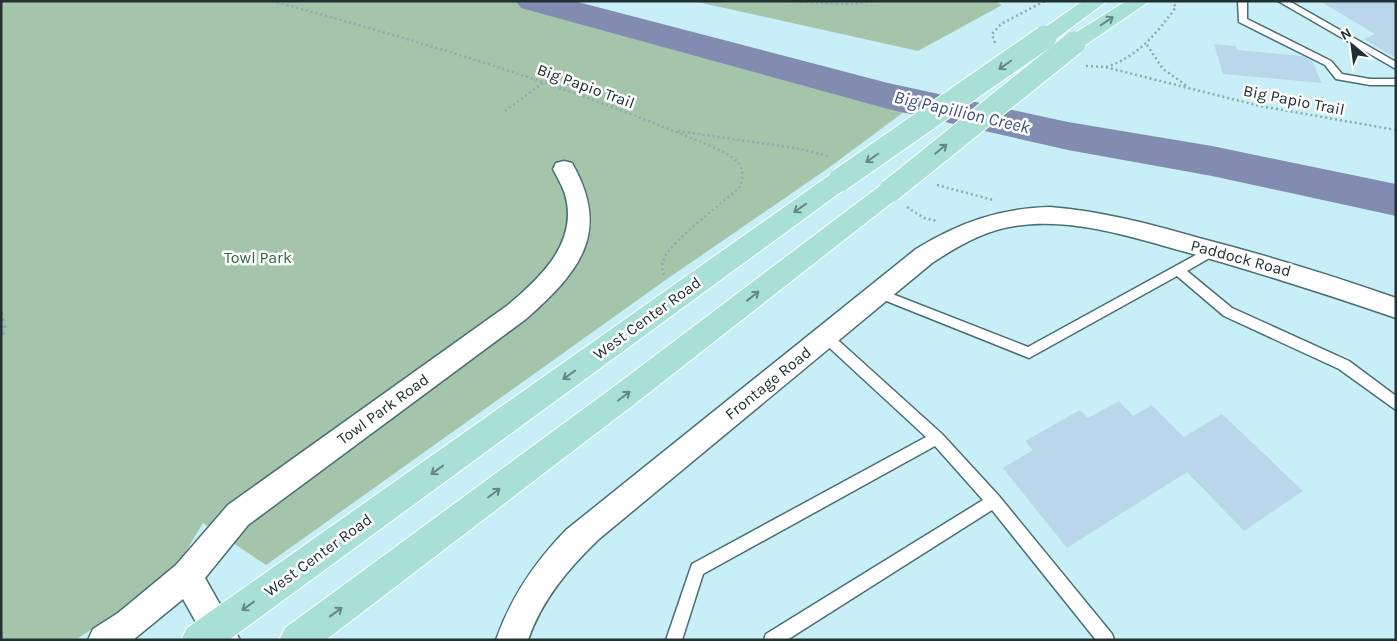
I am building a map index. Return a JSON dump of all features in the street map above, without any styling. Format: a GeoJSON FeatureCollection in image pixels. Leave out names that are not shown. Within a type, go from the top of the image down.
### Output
{"type":"FeatureCollection","features":[{"type":"Feature","properties":{"kind":"main road","name":"West Center Road"},"geometry":{"type":"LineString","coordinates":[[214,636],[840,180],[1097,1]]}},
{"type":"Feature","properties":{"kind":"main road"},"geometry":{"type":"LineString","coordinates":[[297,640],[618,400],[897,198],[1074,43],[1140,1]]}},
{"type":"Feature","properties":{"kind":"street","name":"Towl Park Road"},"geometry":{"type":"LineString","coordinates":[[187,576],[238,515],[517,312],[546,287],[568,256],[579,220],[576,195],[564,169]]}},
{"type":"Feature","properties":{"kind":"street","name":"Frontage Road"},"geometry":{"type":"LineString","coordinates":[[512,640],[517,623],[536,587],[564,552],[924,256],[966,232],[1003,220],[1028,216],[1083,218]]}},
{"type":"Feature","properties":{"kind":"street","name":"Paddock Road"},"geometry":{"type":"LineString","coordinates":[[1083,218],[1110,222],[1214,250],[1338,286],[1396,308]]}},
{"type":"Feature","properties":{"kind":"street"},"geometry":{"type":"LineString","coordinates":[[104,640],[129,624],[187,576],[214,636]]}},
{"type":"Feature","properties":{"kind":"lane"},"geometry":{"type":"LineString","coordinates":[[1243,1],[1242,20],[1328,63],[1339,77],[1370,82],[1396,82]]}},
{"type":"Feature","properties":{"kind":"lane"},"geometry":{"type":"LineString","coordinates":[[1282,1],[1396,66]]}},
{"type":"Feature","properties":{"kind":"lane"},"geometry":{"type":"LineString","coordinates":[[878,293],[1029,353],[1214,250]]}},
{"type":"Feature","properties":{"kind":"lane"},"geometry":{"type":"LineString","coordinates":[[1178,270],[1228,312],[1344,365],[1396,404]]}},
{"type":"Feature","properties":{"kind":"lane"},"geometry":{"type":"LineString","coordinates":[[825,336],[937,438],[994,501],[1106,640]]}},
{"type":"Feature","properties":{"kind":"lane"},"geometry":{"type":"LineString","coordinates":[[674,640],[697,569],[937,438]]}},
{"type":"Feature","properties":{"kind":"lane"},"geometry":{"type":"LineString","coordinates":[[772,640],[994,501]]}},
{"type":"Feature","properties":{"kind":"path","name":"Big Papio Trail"},"geometry":{"type":"LineString","coordinates":[[272,1],[362,25],[544,82],[673,130],[736,160],[741,166],[744,176],[740,187],[675,244],[664,258],[662,271],[667,280]]}},
{"type":"Feature","properties":{"kind":"path"},"geometry":{"type":"LineString","coordinates":[[786,1],[846,4],[878,1]]}},
{"type":"Feature","properties":{"kind":"path"},"geometry":{"type":"LineString","coordinates":[[1105,67],[1124,62],[1147,44],[1176,8],[1172,1]]}},
{"type":"Feature","properties":{"kind":"path","name":"Big Papio Trail"},"geometry":{"type":"LineString","coordinates":[[1147,44],[1154,60],[1165,72],[1190,87],[1260,106],[1396,130]]}},
{"type":"Feature","properties":{"kind":"path"},"geometry":{"type":"LineString","coordinates":[[505,111],[544,82]]}},
{"type":"Feature","properties":{"kind":"path"},"geometry":{"type":"LineString","coordinates":[[897,198],[924,218]]}},
{"type":"Feature","properties":{"kind":"path"},"geometry":{"type":"LineString","coordinates":[[1,312],[5,328],[1,339]]}},
{"type":"Feature","properties":{"kind":"green space","name":"Towl Park"},"geometry":{"type":"Polygon","coordinates":[[[1,1],[533,1],[916,103],[827,169],[667,279],[266,565],[203,523],[183,556],[156,584],[123,609],[75,640],[1,640],[1,1]]]}},
{"type":"Feature","properties":{"kind":"green space"},"geometry":{"type":"Polygon","coordinates":[[[693,1],[995,1],[1002,5],[918,51],[693,1]]]}},
{"type":"Feature","properties":{"kind":"building"},"geometry":{"type":"Polygon","coordinates":[[[1320,1],[1396,1],[1396,58],[1364,39],[1375,34],[1320,1]]]}},
{"type":"Feature","properties":{"kind":"building"},"geometry":{"type":"Polygon","coordinates":[[[1214,44],[1236,46],[1237,50],[1302,56],[1312,61],[1322,83],[1223,74],[1214,44]]]}},
{"type":"Feature","properties":{"kind":"building"},"geometry":{"type":"Polygon","coordinates":[[[1119,401],[1133,416],[1152,405],[1184,437],[1222,414],[1303,491],[1244,531],[1187,472],[1067,548],[1003,468],[1033,450],[1025,441],[1080,410],[1088,418],[1119,401]]]}},
{"type":"Feature","properties":{"kind":"waterway","name":"Big Papillion Creek"},"geometry":{"type":"LineString","coordinates":[[533,1],[888,96],[1068,136],[1212,161],[1396,200]]}}]}
